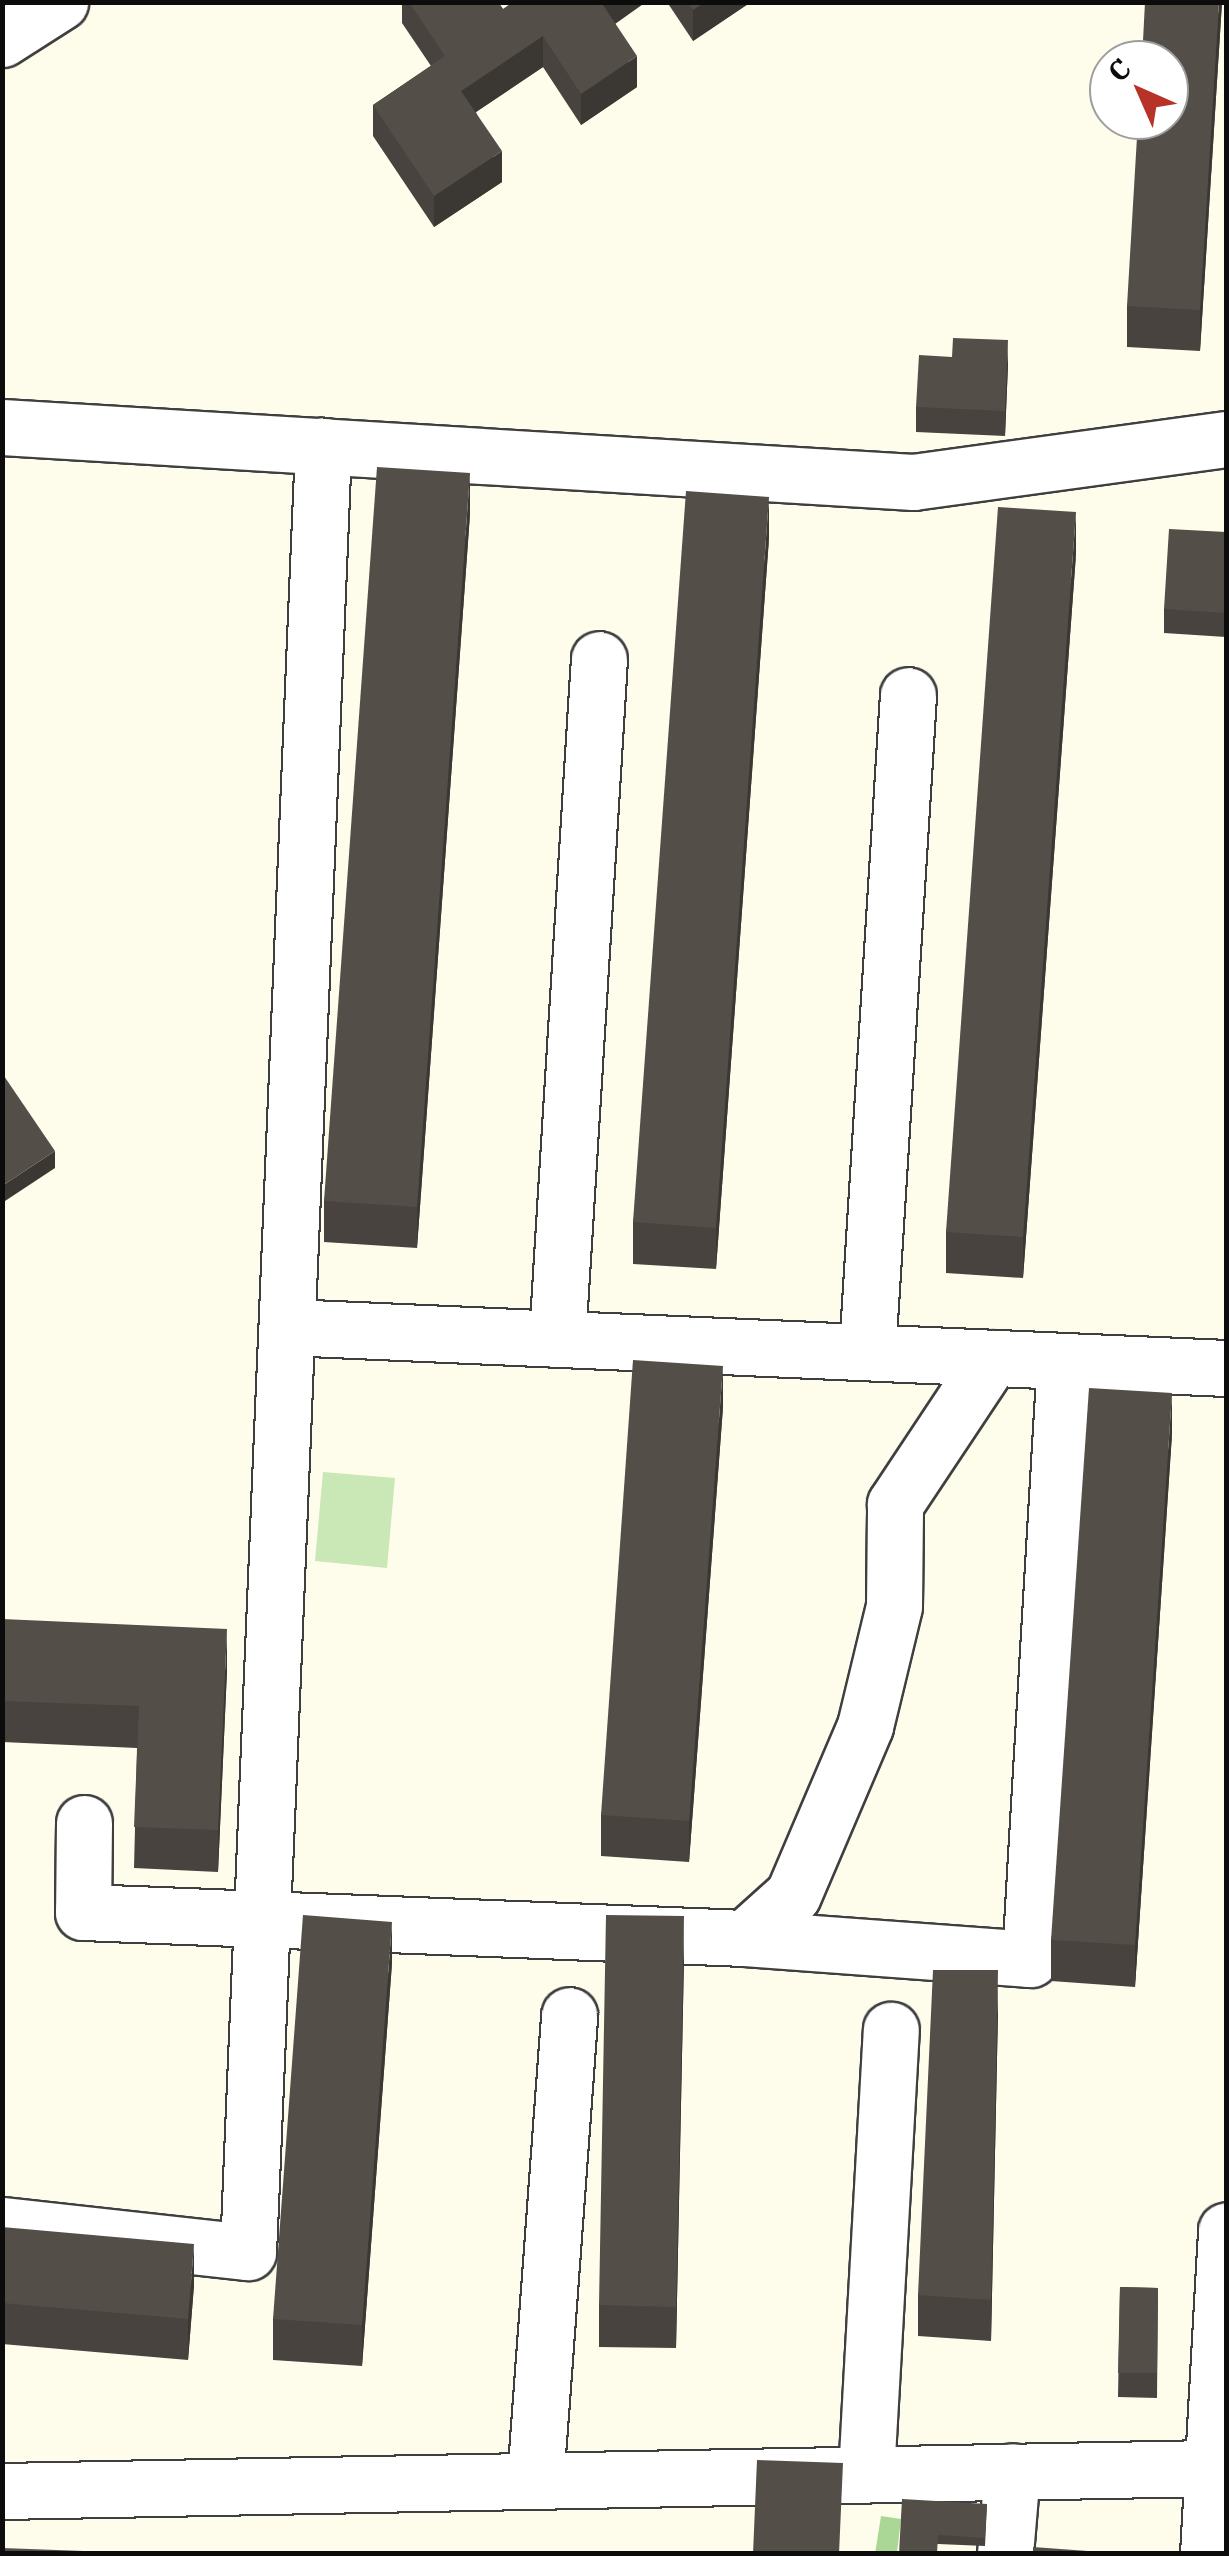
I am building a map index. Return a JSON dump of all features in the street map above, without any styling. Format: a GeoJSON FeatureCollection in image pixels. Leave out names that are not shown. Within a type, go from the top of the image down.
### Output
{"type":"FeatureCollection","features":[{"type":"Feature","properties":{"kind":"street"},"geometry":{"type":"LineString","coordinates":[[2,39],[60,2]]}},
{"type":"Feature","properties":{"kind":"street"},"geometry":{"type":"LineString","coordinates":[[2,427],[913,482],[1226,439]]}},
{"type":"Feature","properties":{"kind":"street"},"geometry":{"type":"LineString","coordinates":[[2,2225],[248,2252],[323,446]]}},
{"type":"Feature","properties":{"kind":"street"},"geometry":{"type":"LineString","coordinates":[[557,1339],[599,659]]}},
{"type":"Feature","properties":{"kind":"street"},"geometry":{"type":"LineString","coordinates":[[867,1352],[908,695]]}},
{"type":"Feature","properties":{"kind":"street"},"geometry":{"type":"LineString","coordinates":[[287,1327],[1226,1368]]}},
{"type":"Feature","properties":{"kind":"street"},"geometry":{"type":"LineString","coordinates":[[745,1938],[793,1896],[865,1726],[894,1606],[894,1504],[992,1358]]}},
{"type":"Feature","properties":{"kind":"street"},"geometry":{"type":"LineString","coordinates":[[84,1824],[83,1912],[262,1915],[745,1938],[1030,1959],[1065,1361]]}},
{"type":"Feature","properties":{"kind":"street"},"geometry":{"type":"LineString","coordinates":[[535,2481],[569,2015]]}},
{"type":"Feature","properties":{"kind":"street"},"geometry":{"type":"LineString","coordinates":[[866,2474],[891,2030]]}},
{"type":"Feature","properties":{"kind":"street"},"geometry":{"type":"LineString","coordinates":[[1208,2554],[1226,2231]]}},
{"type":"Feature","properties":{"kind":"street"},"geometry":{"type":"LineString","coordinates":[[2,2491],[1214,2468]]}},
{"type":"Feature","properties":{"kind":"street"},"geometry":{"type":"LineString","coordinates":[[1005,2554],[1012,2471]]}},
{"type":"Feature","properties":{"kind":"green space"},"geometry":{"type":"Polygon","coordinates":[[[323,1472],[395,1478],[387,1568],[315,1561],[323,1472]]]}},
{"type":"Feature","properties":{"kind":"green space"},"geometry":{"type":"Polygon","coordinates":[[[881,2516],[901,2519],[897,2553],[875,2554],[881,2516]]]}},
{"type":"Feature","properties":{"kind":"building"},"geometry":{"type":"Polygon","coordinates":[[[409,2],[498,2],[503,9],[513,2],[601,2],[637,56],[581,94],[543,36],[461,91],[502,151],[434,196],[373,105],[445,56],[409,2]]]}},
{"type":"Feature","properties":{"kind":"building"},"geometry":{"type":"Polygon","coordinates":[[[688,2],[705,2],[693,10],[688,2]]]}},
{"type":"Feature","properties":{"kind":"building"},"geometry":{"type":"Polygon","coordinates":[[[1145,2],[1219,2],[1200,310],[1127,306],[1137,140],[1189,140],[1189,40],[1143,40],[1145,2]]]}},
{"type":"Feature","properties":{"kind":"building"},"geometry":{"type":"Polygon","coordinates":[[[953,338],[1008,340],[1005,411],[916,407],[919,355],[952,357],[953,338]]]}},
{"type":"Feature","properties":{"kind":"building"},"geometry":{"type":"Polygon","coordinates":[[[377,467],[470,473],[417,1207],[324,1201],[377,467]]]}},
{"type":"Feature","properties":{"kind":"building"},"geometry":{"type":"Polygon","coordinates":[[[686,491],[769,497],[716,1228],[633,1222],[686,491]]]}},
{"type":"Feature","properties":{"kind":"building"},"geometry":{"type":"Polygon","coordinates":[[[998,507],[1076,512],[1023,1237],[946,1232],[998,507]]]}},
{"type":"Feature","properties":{"kind":"building"},"geometry":{"type":"Polygon","coordinates":[[[1169,529],[1226,532],[1226,613],[1164,609],[1169,529]]]}},
{"type":"Feature","properties":{"kind":"building"},"geometry":{"type":"Polygon","coordinates":[[[2,1073],[55,1151],[2,1186],[2,1073]]]}},
{"type":"Feature","properties":{"kind":"building"},"geometry":{"type":"Polygon","coordinates":[[[633,1360],[723,1366],[689,1821],[601,1815],[633,1360]]]}},
{"type":"Feature","properties":{"kind":"building"},"geometry":{"type":"Polygon","coordinates":[[[1089,1388],[1172,1393],[1135,1945],[1051,1940],[1089,1388]]]}},
{"type":"Feature","properties":{"kind":"building"},"geometry":{"type":"Polygon","coordinates":[[[2,1619],[227,1629],[218,1830],[134,1827],[139,1706],[2,1701],[2,1619]]]}},
{"type":"Feature","properties":{"kind":"building"},"geometry":{"type":"Polygon","coordinates":[[[303,1915],[392,1922],[362,2325],[273,2319],[303,1915]]]}},
{"type":"Feature","properties":{"kind":"building"},"geometry":{"type":"Polygon","coordinates":[[[606,1915],[684,1916],[676,2307],[599,2305],[606,1915]]]}},
{"type":"Feature","properties":{"kind":"building"},"geometry":{"type":"Polygon","coordinates":[[[933,1970],[998,1970],[991,2300],[918,2295],[933,1970]]]}},
{"type":"Feature","properties":{"kind":"building"},"geometry":{"type":"Polygon","coordinates":[[[2,2227],[194,2244],[188,2319],[2,2303],[2,2227]]]}},
{"type":"Feature","properties":{"kind":"building"},"geometry":{"type":"Polygon","coordinates":[[[1120,2287],[1158,2288],[1157,2373],[1118,2373],[1120,2287]]]}},
{"type":"Feature","properties":{"kind":"building"},"geometry":{"type":"Polygon","coordinates":[[[757,2460],[843,2463],[839,2554],[753,2554],[757,2460]]]}},
{"type":"Feature","properties":{"kind":"building"},"geometry":{"type":"Polygon","coordinates":[[[902,2499],[987,2504],[985,2538],[938,2535],[937,2554],[899,2554],[902,2499]]]}},
{"type":"Feature","properties":{"kind":"building"},"geometry":{"type":"Polygon","coordinates":[[[1033,2547],[1115,2553],[1033,2554],[1033,2547]]]}},
{"type":"Feature","properties":{"kind":"building"},"geometry":{"type":"Polygon","coordinates":[[[2,2548],[165,2554],[2,2554],[2,2548]]]}}]}
